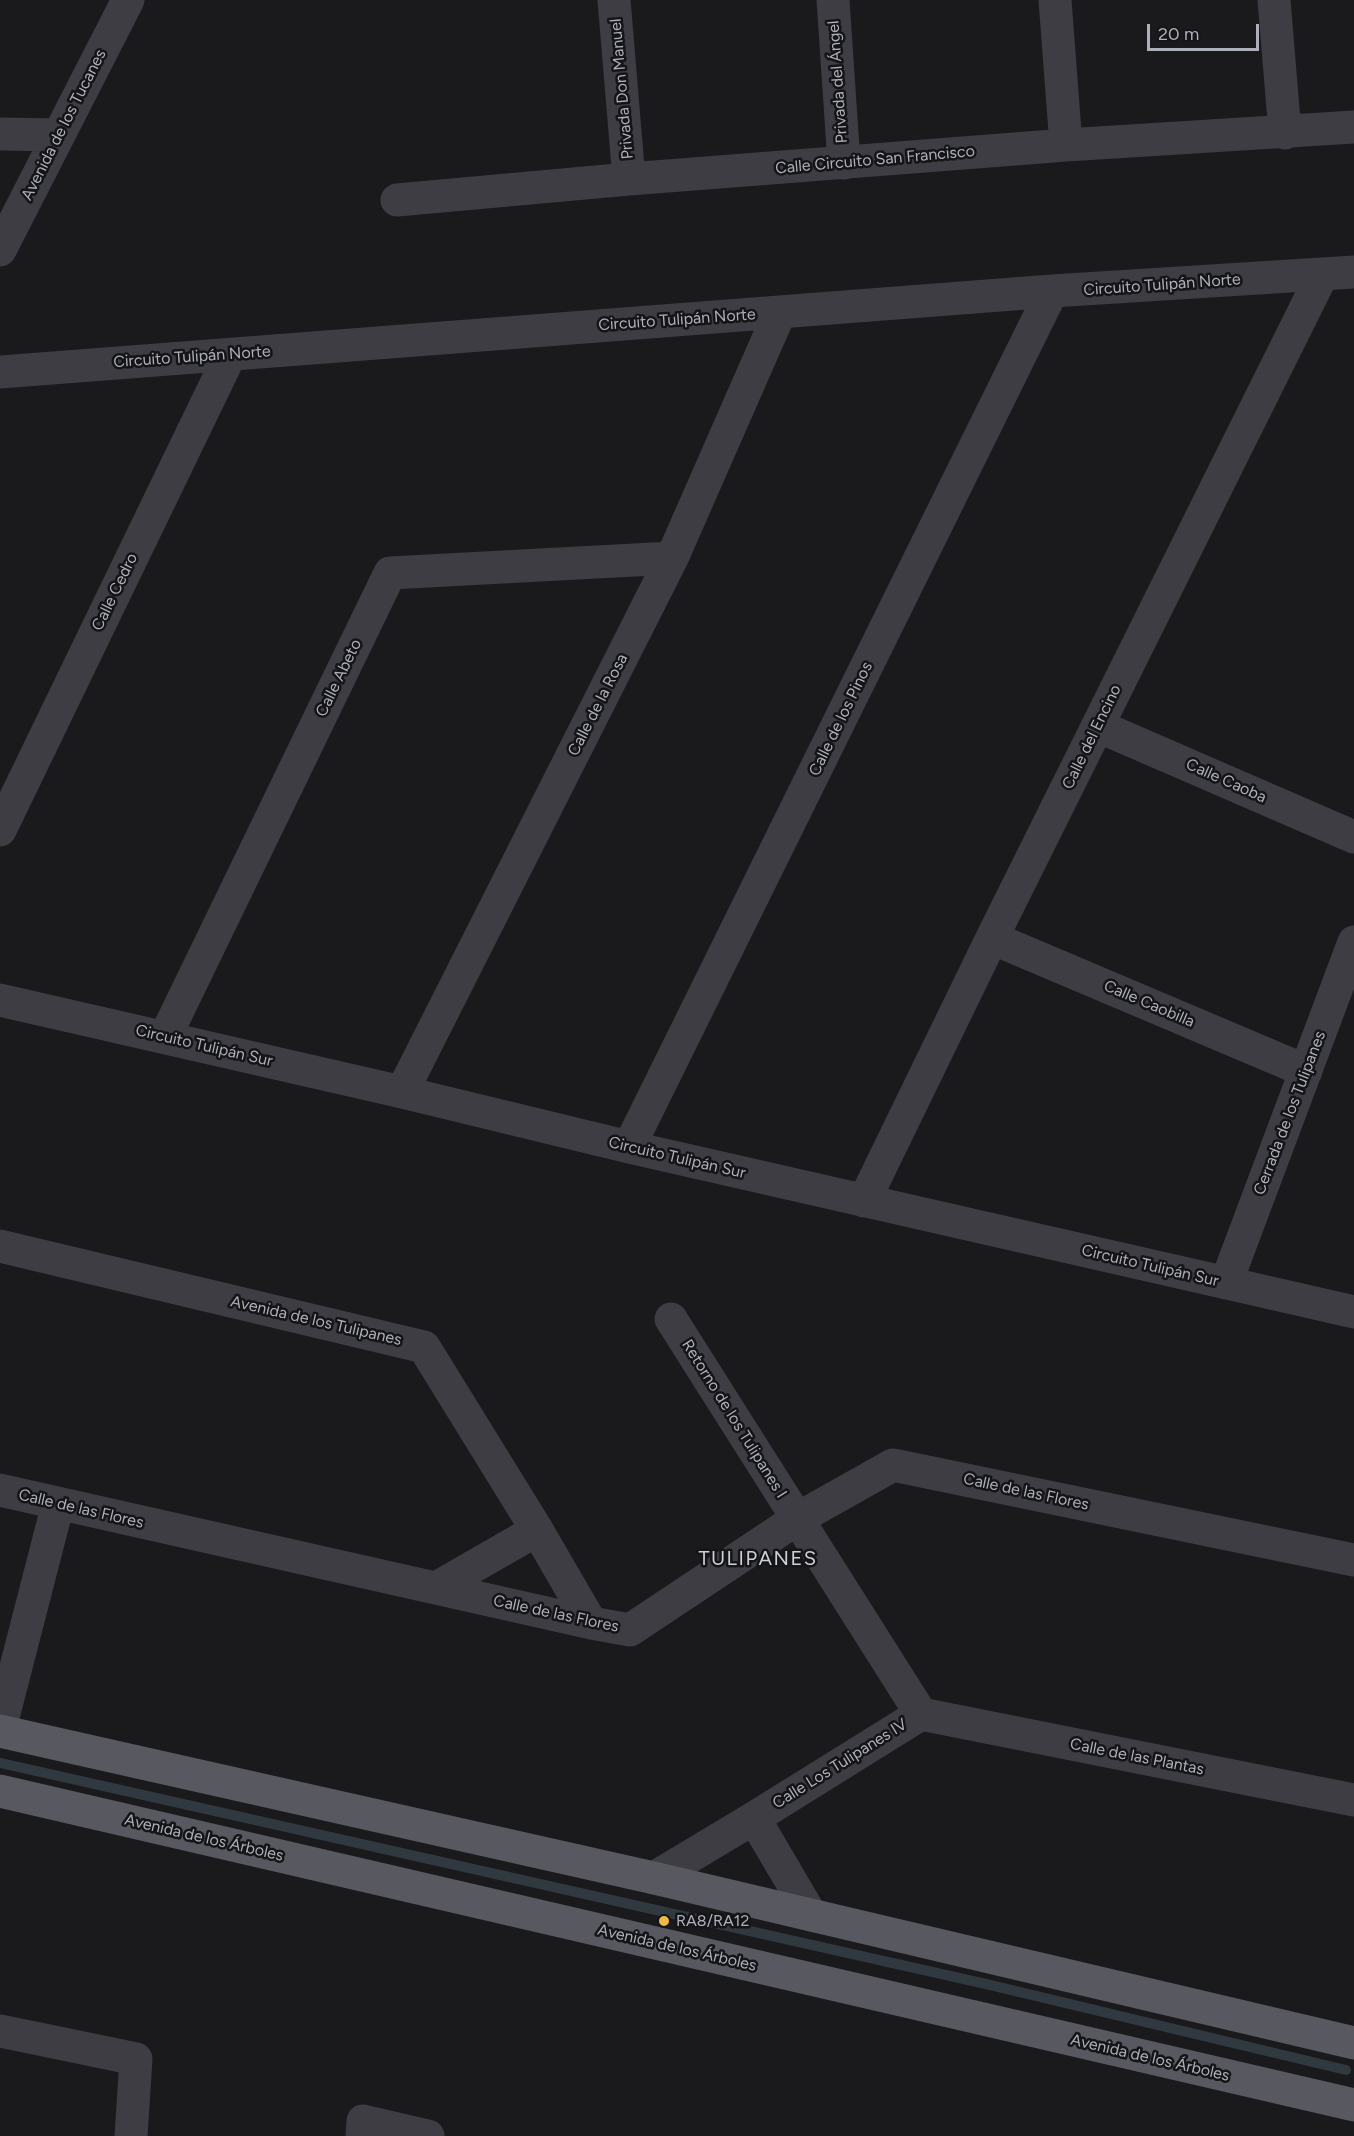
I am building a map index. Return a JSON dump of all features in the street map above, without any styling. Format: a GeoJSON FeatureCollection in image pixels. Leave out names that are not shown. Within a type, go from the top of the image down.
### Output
{"type":"FeatureCollection","features":[{"type":"Feature","properties":{"kind":"main road"},"geometry":{"type":"LineString","coordinates":[[0,1730],[654,1878],[1354,2043]]}},
{"type":"Feature","properties":{"kind":"main road","name":"Avenida de los Árboles"},"geometry":{"type":"LineString","coordinates":[[0,1791],[1354,2105]]}},
{"type":"Feature","properties":{"kind":"street","name":"Avenida de los Tucanes"},"geometry":{"type":"LineString","coordinates":[[0,250],[128,0]]}},
{"type":"Feature","properties":{"kind":"street","name":"Privada Don Manuel"},"geometry":{"type":"LineString","coordinates":[[615,0],[629,179]]}},
{"type":"Feature","properties":{"kind":"street","name":"Privada del Ángel"},"geometry":{"type":"LineString","coordinates":[[833,0],[844,163]]}},
{"type":"Feature","properties":{"kind":"street"},"geometry":{"type":"LineString","coordinates":[[1055,0],[1066,145]]}},
{"type":"Feature","properties":{"kind":"street"},"geometry":{"type":"LineString","coordinates":[[1274,0],[1285,133]]}},
{"type":"Feature","properties":{"kind":"street","name":"Calle Circuito San Francisco"},"geometry":{"type":"LineString","coordinates":[[398,200],[629,179],[1066,145],[1354,127]]}},
{"type":"Feature","properties":{"kind":"street"},"geometry":{"type":"LineString","coordinates":[[0,134],[59,135]]}},
{"type":"Feature","properties":{"kind":"street","name":"Circuito Tulipán Norte"},"geometry":{"type":"LineString","coordinates":[[0,372],[1052,291],[1354,272]]}},
{"type":"Feature","properties":{"kind":"street","name":"Calle del Encino"},"geometry":{"type":"LineString","coordinates":[[864,1201],[992,938],[1322,275]]}},
{"type":"Feature","properties":{"kind":"street","name":"Calle de los Pinos"},"geometry":{"type":"LineString","coordinates":[[629,1148],[1052,291]]}},
{"type":"Feature","properties":{"kind":"street","name":"Calle de la Rosa"},"geometry":{"type":"LineString","coordinates":[[402,1092],[672,558],[780,312]]}},
{"type":"Feature","properties":{"kind":"street","name":"Calle Cedro"},"geometry":{"type":"LineString","coordinates":[[0,830],[230,355]]}},
{"type":"Feature","properties":{"kind":"street","name":"Calle Abeto"},"geometry":{"type":"LineString","coordinates":[[165,1037],[390,573],[672,558]]}},
{"type":"Feature","properties":{"kind":"street","name":"Calle Caoba"},"geometry":{"type":"LineString","coordinates":[[1098,726],[1354,837]]}},
{"type":"Feature","properties":{"kind":"street","name":"Calle Caobilla"},"geometry":{"type":"LineString","coordinates":[[992,938],[1306,1071]]}},
{"type":"Feature","properties":{"kind":"street","name":"Cerrada de los Tulipanes"},"geometry":{"type":"LineString","coordinates":[[1226,1283],[1354,942]]}},
{"type":"Feature","properties":{"kind":"street","name":"Circuito Tulipán Sur"},"geometry":{"type":"LineString","coordinates":[[0,1000],[402,1092],[629,1148],[1354,1312]]}},
{"type":"Feature","properties":{"kind":"street","name":"Avenida de los Tulipanes"},"geometry":{"type":"LineString","coordinates":[[0,1246],[424,1347],[537,1530],[591,1623]]}},
{"type":"Feature","properties":{"kind":"street","name":"Retorno de los Tulipanes I"},"geometry":{"type":"LineString","coordinates":[[671,1319],[796,1519]]}},
{"type":"Feature","properties":{"kind":"street","name":"Calle de las Flores"},"geometry":{"type":"LineString","coordinates":[[0,1490],[630,1630],[796,1519],[893,1465],[1354,1560]]}},
{"type":"Feature","properties":{"kind":"street"},"geometry":{"type":"LineString","coordinates":[[0,1730],[58,1504]]}},
{"type":"Feature","properties":{"kind":"street","name":"Calle Los Tulipanes IV"},"geometry":{"type":"LineString","coordinates":[[654,1878],[921,1714],[796,1519]]}},
{"type":"Feature","properties":{"kind":"street"},"geometry":{"type":"LineString","coordinates":[[436,1588],[537,1530]]}},
{"type":"Feature","properties":{"kind":"street","name":"Calle de las Plantas"},"geometry":{"type":"LineString","coordinates":[[921,1714],[1354,1800]]}},
{"type":"Feature","properties":{"kind":"street"},"geometry":{"type":"LineString","coordinates":[[754,1818],[811,1916]]}},
{"type":"Feature","properties":{"kind":"street"},"geometry":{"type":"LineString","coordinates":[[0,2031],[136,2059],[131,2136]]}},
{"type":"Feature","properties":{"kind":"street"},"geometry":{"type":"LineString","coordinates":[[362,2136],[363,2121],[428,2136]]}},
{"type":"Feature","properties":{"kind":"waterway"},"geometry":{"type":"LineString","coordinates":[[0,1763],[986,1984],[1346,2070]]}},
{"type":"Feature","properties":{"kind":"place","name":"RA8/RA12"},"geometry":{"type":"Point","coordinates":[664,1921]}},
{"type":"Feature","properties":{"kind":"district","name":"TULIPANES"},"geometry":{"type":"Point","coordinates":[758,1559]}}]}
